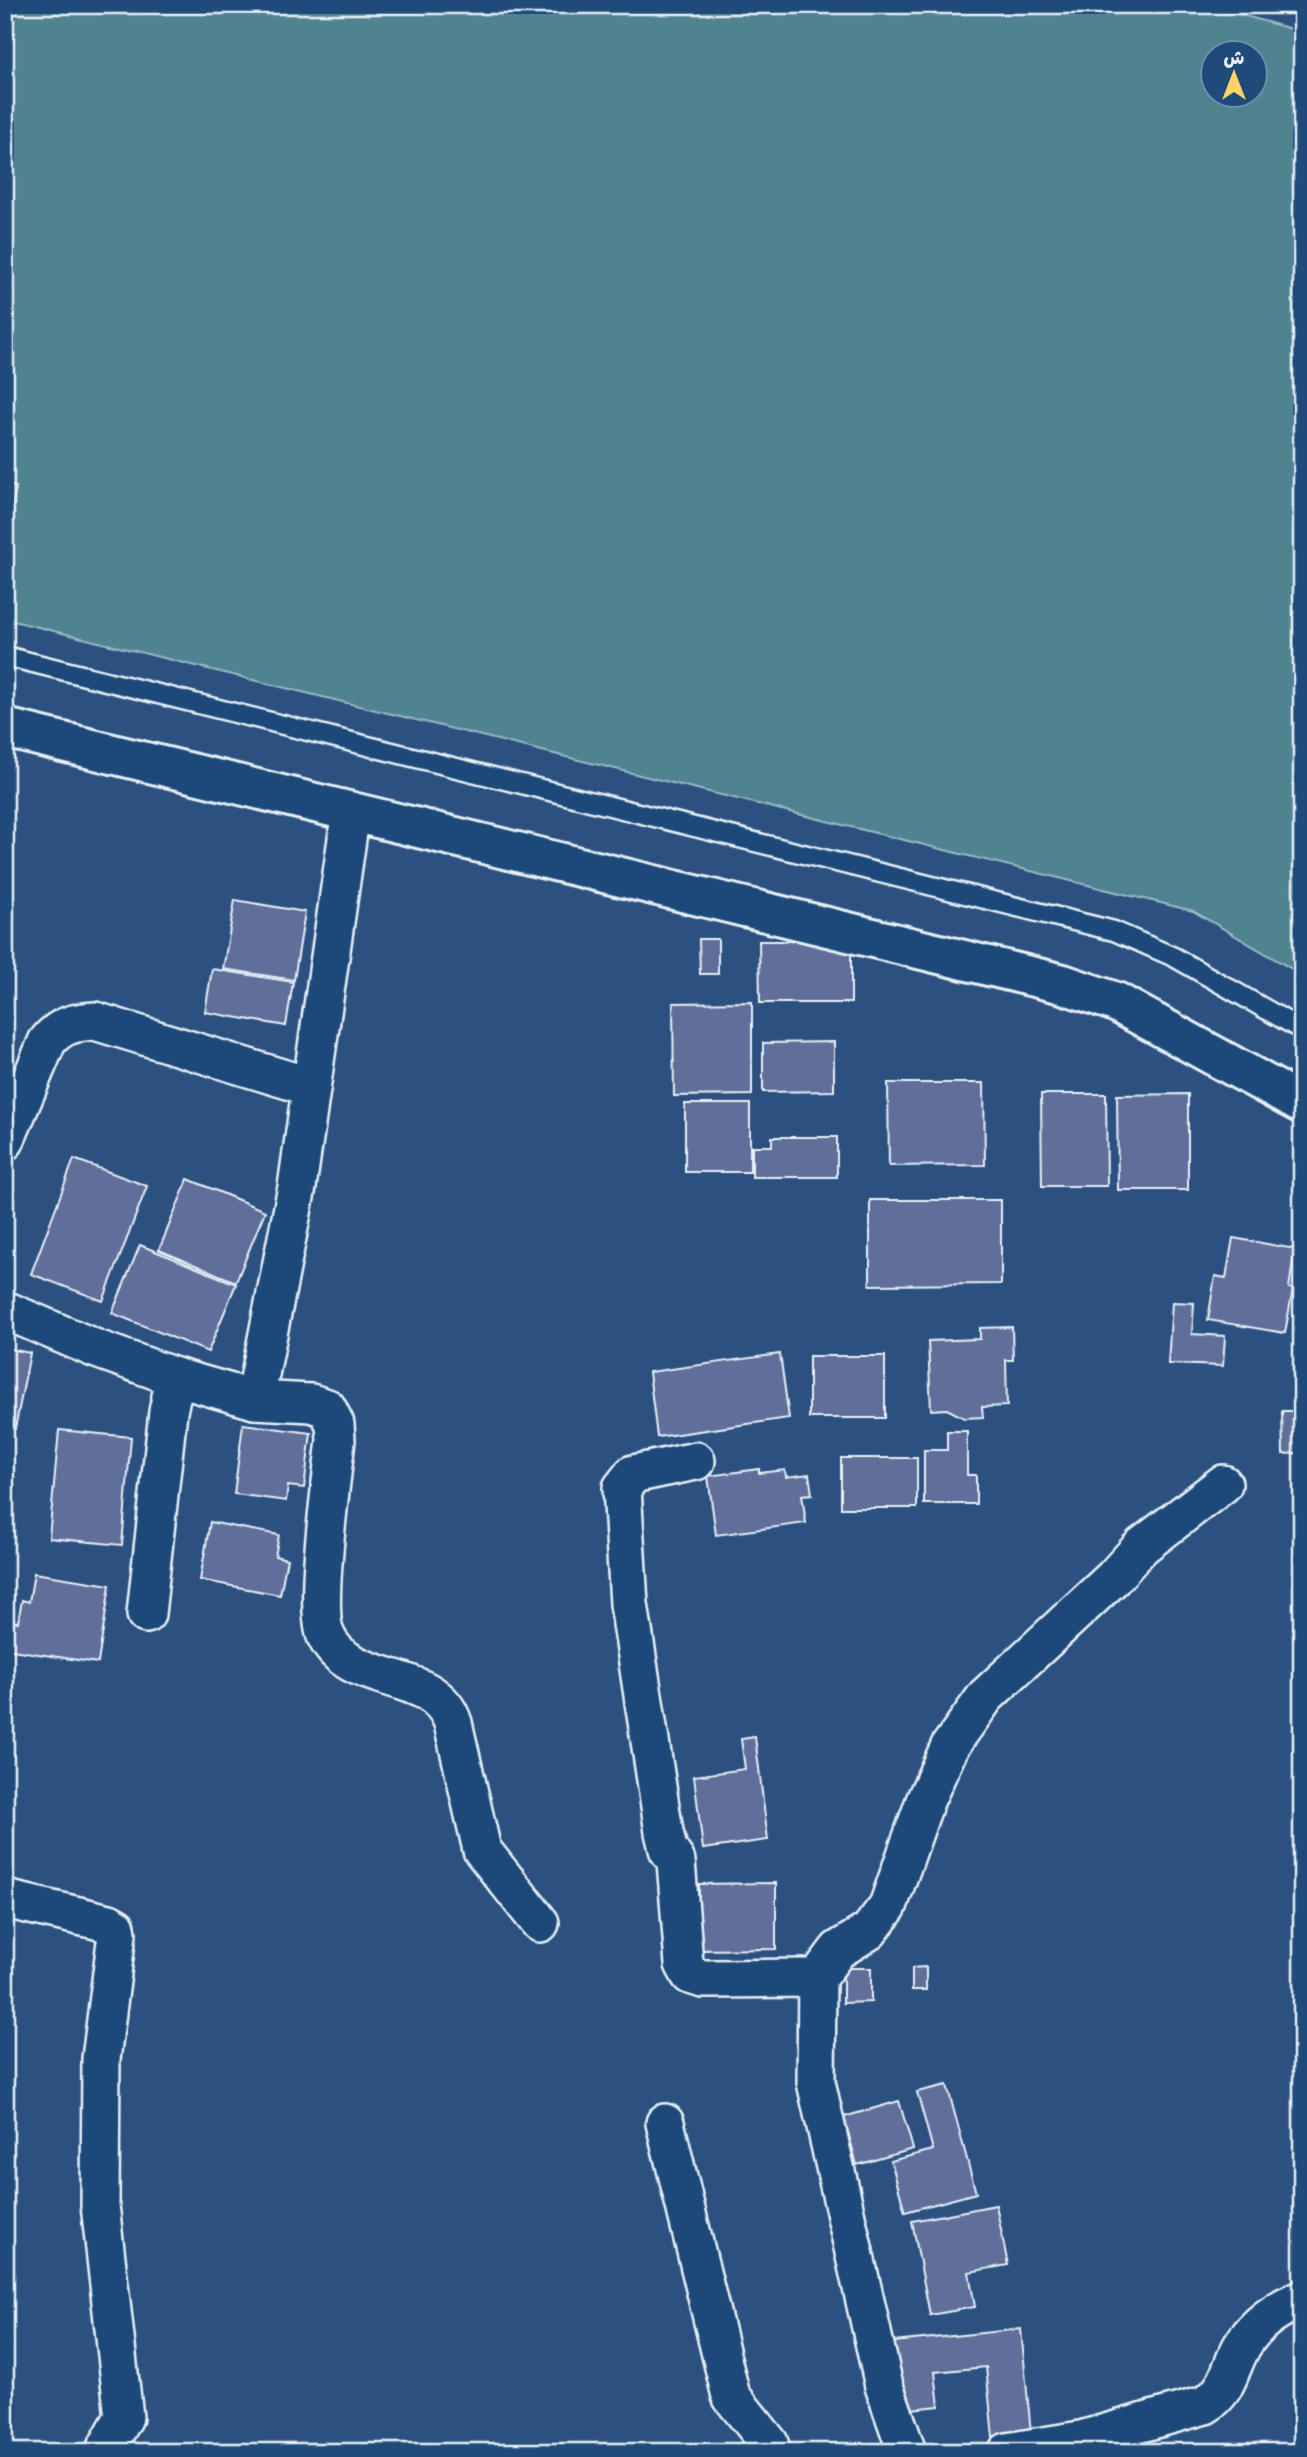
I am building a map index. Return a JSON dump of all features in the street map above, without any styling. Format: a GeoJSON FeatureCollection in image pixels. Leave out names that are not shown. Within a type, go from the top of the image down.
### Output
{"type":"FeatureCollection","features":[{"type":"Feature","properties":{"kind":"main road"},"geometry":{"type":"LineString","coordinates":[[5,728],[1063,984],[1116,1002],[1302,1104]]}},
{"type":"Feature","properties":{"kind":"street"},"geometry":{"type":"LineString","coordinates":[[255,1400],[297,1187],[351,811]]}},
{"type":"Feature","properties":{"kind":"street"},"geometry":{"type":"LineString","coordinates":[[5,1141],[47,1042],[56,1031],[74,1023],[95,1021],[311,1087]]}},
{"type":"Feature","properties":{"kind":"street"},"geometry":{"type":"LineString","coordinates":[[5,1310],[94,1348],[175,1377],[255,1400],[311,1403],[327,1408],[335,1424],[336,1440],[321,1601],[326,1637],[349,1661],[424,1689],[444,1703],[453,1723],[482,1850],[540,1923]]}},
{"type":"Feature","properties":{"kind":"street"},"geometry":{"type":"LineString","coordinates":[[146,1614],[168,1412],[175,1377]]}},
{"type":"Feature","properties":{"kind":"street"},"geometry":{"type":"LineString","coordinates":[[696,1461],[633,1474],[622,1488],[629,1604],[664,1832],[668,1849],[676,1861],[684,1965],[690,1975],[703,1979],[817,1978]]}},
{"type":"Feature","properties":{"kind":"street"},"geometry":{"type":"LineString","coordinates":[[906,2452],[884,2386],[816,2082],[817,1978],[838,1950],[869,1931],[888,1906],[925,1801],[950,1746],[986,1696],[1113,1578],[1142,1546],[1223,1484]]}},
{"type":"Feature","properties":{"kind":"street"},"geometry":{"type":"LineString","coordinates":[[5,1899],[109,1923],[116,1927],[101,2059],[100,2205],[124,2417],[104,2452]]}},
{"type":"Feature","properties":{"kind":"street"},"geometry":{"type":"LineString","coordinates":[[666,2123],[731,2396],[769,2442],[771,2452]]}},
{"type":"Feature","properties":{"kind":"street"},"geometry":{"type":"LineString","coordinates":[[1007,2452],[1081,2440],[1205,2405],[1221,2392],[1242,2345],[1260,2323],[1302,2299]]}},
{"type":"Feature","properties":{"kind":"lane"},"geometry":{"type":"LineString","coordinates":[[5,656],[1114,931],[1174,957],[1302,1030]]}},
{"type":"Feature","properties":{"kind":"green space"},"geometry":{"type":"Polygon","coordinates":[[[5,5],[1207,5],[1302,32],[1302,975],[1193,911],[5,619],[5,5]]]}},
{"type":"Feature","properties":{"kind":"building"},"geometry":{"type":"Polygon","coordinates":[[[5,485],[16,487],[11,514],[5,513],[5,485]]]}},
{"type":"Feature","properties":{"kind":"building"},"geometry":{"type":"Polygon","coordinates":[[[235,900],[305,912],[294,980],[223,969],[235,900]]]}},
{"type":"Feature","properties":{"kind":"building"},"geometry":{"type":"Polygon","coordinates":[[[699,939],[718,939],[718,974],[700,974],[699,939]]]}},
{"type":"Feature","properties":{"kind":"building"},"geometry":{"type":"Polygon","coordinates":[[[759,941],[851,941],[851,1003],[760,1003],[759,941]]]}},
{"type":"Feature","properties":{"kind":"building"},"geometry":{"type":"Polygon","coordinates":[[[212,969],[293,982],[286,1026],[205,1012],[212,969]]]}},
{"type":"Feature","properties":{"kind":"building"},"geometry":{"type":"Polygon","coordinates":[[[752,1002],[752,1095],[674,1096],[673,1003],[752,1002]]]}},
{"type":"Feature","properties":{"kind":"building"},"geometry":{"type":"Polygon","coordinates":[[[834,1042],[834,1091],[763,1092],[763,1043],[834,1042]]]}},
{"type":"Feature","properties":{"kind":"building"},"geometry":{"type":"Polygon","coordinates":[[[888,1083],[984,1083],[985,1165],[889,1166],[888,1083]]]}},
{"type":"Feature","properties":{"kind":"building"},"geometry":{"type":"Polygon","coordinates":[[[1041,1094],[1106,1094],[1107,1186],[1042,1186],[1041,1094]]]}},
{"type":"Feature","properties":{"kind":"building"},"geometry":{"type":"Polygon","coordinates":[[[1188,1094],[1188,1190],[1118,1190],[1117,1095],[1188,1094]]]}},
{"type":"Feature","properties":{"kind":"building"},"geometry":{"type":"Polygon","coordinates":[[[685,1104],[750,1104],[750,1172],[685,1172],[685,1104]]]}},
{"type":"Feature","properties":{"kind":"building"},"geometry":{"type":"Polygon","coordinates":[[[772,1137],[837,1137],[837,1177],[752,1177],[752,1146],[772,1146],[772,1137]]]}},
{"type":"Feature","properties":{"kind":"building"},"geometry":{"type":"Polygon","coordinates":[[[74,1159],[147,1186],[103,1301],[31,1274],[74,1159]]]}},
{"type":"Feature","properties":{"kind":"building"},"geometry":{"type":"Polygon","coordinates":[[[188,1179],[265,1211],[236,1282],[159,1250],[188,1179]]]}},
{"type":"Feature","properties":{"kind":"building"},"geometry":{"type":"Polygon","coordinates":[[[870,1200],[1001,1200],[1001,1284],[870,1285],[870,1200]]]}},
{"type":"Feature","properties":{"kind":"building"},"geometry":{"type":"Polygon","coordinates":[[[1233,1238],[1295,1249],[1289,1288],[1293,1289],[1285,1333],[1208,1320],[1215,1276],[1226,1278],[1233,1238]]]}},
{"type":"Feature","properties":{"kind":"building"},"geometry":{"type":"Polygon","coordinates":[[[140,1245],[236,1284],[208,1352],[112,1313],[140,1245]]]}},
{"type":"Feature","properties":{"kind":"building"},"geometry":{"type":"Polygon","coordinates":[[[1172,1302],[1194,1303],[1192,1334],[1225,1336],[1223,1366],[1168,1364],[1172,1302]]]}},
{"type":"Feature","properties":{"kind":"building"},"geometry":{"type":"Polygon","coordinates":[[[1012,1327],[1013,1360],[1006,1360],[1007,1406],[982,1407],[983,1417],[964,1418],[947,1409],[931,1410],[928,1341],[980,1339],[980,1328],[1012,1327]]]}},
{"type":"Feature","properties":{"kind":"building"},"geometry":{"type":"Polygon","coordinates":[[[5,1348],[30,1353],[15,1429],[5,1428],[5,1348]]]}},
{"type":"Feature","properties":{"kind":"building"},"geometry":{"type":"Polygon","coordinates":[[[780,1354],[789,1418],[657,1437],[649,1372],[780,1354]]]}},
{"type":"Feature","properties":{"kind":"building"},"geometry":{"type":"Polygon","coordinates":[[[809,1356],[885,1356],[885,1418],[809,1418],[809,1356]]]}},
{"type":"Feature","properties":{"kind":"building"},"geometry":{"type":"Polygon","coordinates":[[[1302,1379],[1302,1453],[1283,1454],[1282,1411],[1295,1411],[1293,1380],[1302,1379]]]}},
{"type":"Feature","properties":{"kind":"building"},"geometry":{"type":"Polygon","coordinates":[[[243,1424],[311,1433],[304,1488],[288,1486],[286,1501],[234,1494],[243,1424]]]}},
{"type":"Feature","properties":{"kind":"building"},"geometry":{"type":"Polygon","coordinates":[[[59,1430],[131,1437],[122,1545],[49,1538],[59,1430]]]}},
{"type":"Feature","properties":{"kind":"building"},"geometry":{"type":"Polygon","coordinates":[[[947,1431],[967,1431],[967,1475],[976,1475],[976,1504],[924,1504],[924,1450],[947,1450],[947,1431]]]}},
{"type":"Feature","properties":{"kind":"building"},"geometry":{"type":"Polygon","coordinates":[[[841,1458],[917,1458],[917,1508],[841,1508],[841,1458]]]}},
{"type":"Feature","properties":{"kind":"building"},"geometry":{"type":"Polygon","coordinates":[[[759,1469],[759,1473],[785,1470],[786,1477],[809,1474],[812,1494],[802,1495],[806,1523],[716,1535],[708,1476],[759,1469]]]}},
{"type":"Feature","properties":{"kind":"building"},"geometry":{"type":"Polygon","coordinates":[[[210,1522],[279,1535],[275,1556],[287,1559],[280,1595],[200,1580],[210,1522]]]}},
{"type":"Feature","properties":{"kind":"building"},"geometry":{"type":"Polygon","coordinates":[[[34,1573],[110,1585],[98,1663],[5,1649],[9,1621],[18,1622],[22,1600],[29,1602],[34,1573]]]}},
{"type":"Feature","properties":{"kind":"building"},"geometry":{"type":"Polygon","coordinates":[[[755,1737],[768,1840],[703,1849],[694,1776],[745,1769],[741,1739],[755,1737]]]}},
{"type":"Feature","properties":{"kind":"building"},"geometry":{"type":"Polygon","coordinates":[[[776,1883],[776,1949],[699,1950],[699,1884],[776,1883]]]}},
{"type":"Feature","properties":{"kind":"building"},"geometry":{"type":"Polygon","coordinates":[[[926,1967],[926,1990],[912,1990],[912,1968],[926,1967]]]}},
{"type":"Feature","properties":{"kind":"building"},"geometry":{"type":"Polygon","coordinates":[[[843,1968],[871,1968],[871,2002],[843,2003],[843,1968]]]}},
{"type":"Feature","properties":{"kind":"building"},"geometry":{"type":"Polygon","coordinates":[[[947,2085],[976,2193],[905,2212],[891,2161],[933,2150],[917,2092],[947,2085]]]}},
{"type":"Feature","properties":{"kind":"building"},"geometry":{"type":"Polygon","coordinates":[[[899,2101],[913,2149],[857,2165],[844,2117],[899,2101]]]}},
{"type":"Feature","properties":{"kind":"building"},"geometry":{"type":"Polygon","coordinates":[[[996,2205],[1008,2265],[969,2272],[975,2307],[930,2315],[912,2221],[996,2205]]]}},
{"type":"Feature","properties":{"kind":"building"},"geometry":{"type":"Polygon","coordinates":[[[1021,2329],[1031,2433],[993,2437],[986,2367],[935,2372],[939,2406],[901,2410],[894,2342],[1021,2329]]]}}]}
